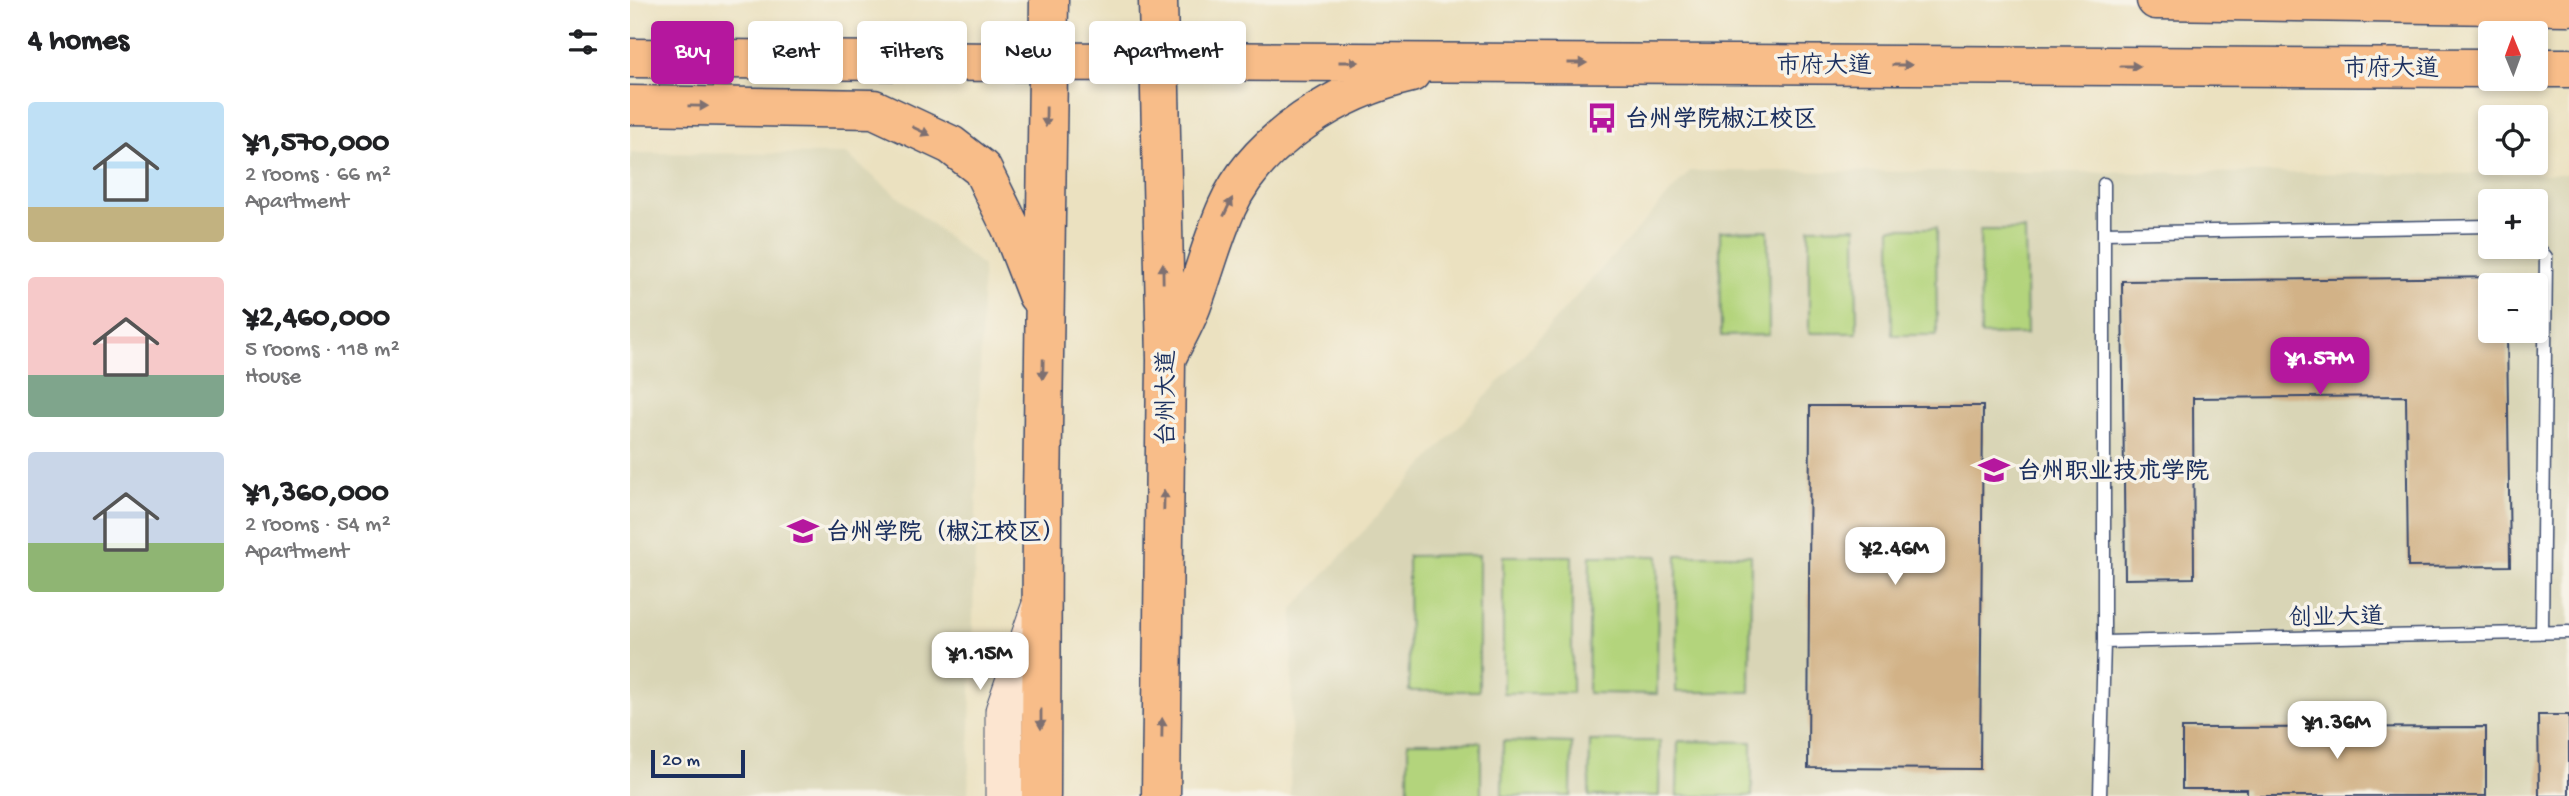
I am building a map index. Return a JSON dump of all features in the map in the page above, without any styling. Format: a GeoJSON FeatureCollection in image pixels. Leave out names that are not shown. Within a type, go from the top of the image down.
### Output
{"type":"FeatureCollection","features":[{"type":"Feature","properties":{"kind":"main road"},"geometry":{"type":"LineString","coordinates":[[1048,21],[1049,0]]}},
{"type":"Feature","properties":{"kind":"main road","name":"台州大道"},"geometry":{"type":"LineString","coordinates":[[1158,0],[1158,21]]}},
{"type":"Feature","properties":{"kind":"main road"},"geometry":{"type":"LineString","coordinates":[[2156,0],[2569,6]]}},
{"type":"Feature","properties":{"kind":"main road","name":"市府大道"},"geometry":{"type":"LineString","coordinates":[[630,58],[981,61]]}},
{"type":"Feature","properties":{"kind":"main road","name":"市府大道"},"geometry":{"type":"LineString","coordinates":[[1246,61],[2478,68]]}},
{"type":"Feature","properties":{"kind":"main road"},"geometry":{"type":"LineString","coordinates":[[1166,360],[1193,303],[1203,267],[1228,205],[1246,174],[1282,136],[1332,102],[1383,79],[1457,62]]}},
{"type":"Feature","properties":{"kind":"main road"},"geometry":{"type":"LineString","coordinates":[[2548,68],[2569,68]]}},
{"type":"Feature","properties":{"kind":"main road"},"geometry":{"type":"LineString","coordinates":[[1041,796],[1046,84]]}},
{"type":"Feature","properties":{"kind":"main road","name":"台州大道"},"geometry":{"type":"LineString","coordinates":[[1159,84],[1166,360],[1161,796]]}},
{"type":"Feature","properties":{"kind":"main road"},"geometry":{"type":"LineString","coordinates":[[630,105],[874,109],[951,145],[982,169],[1011,228],[1044,313]]}},
{"type":"Feature","properties":{"kind":"main road"},"geometry":{"type":"LineString","coordinates":[[1004,796],[1004,711],[1041,602]]}},
{"type":"Feature","properties":{"kind":"lane"},"geometry":{"type":"LineString","coordinates":[[2100,796],[2104,642],[2104,184]]}},
{"type":"Feature","properties":{"kind":"lane"},"geometry":{"type":"LineString","coordinates":[[2104,233],[2478,226]]}},
{"type":"Feature","properties":{"kind":"lane"},"geometry":{"type":"LineString","coordinates":[[2542,632],[2546,259]]}},
{"type":"Feature","properties":{"kind":"lane","name":"创业大道"},"geometry":{"type":"LineString","coordinates":[[2104,642],[2569,632]]}},
{"type":"Feature","properties":{"kind":"shaded area","name":"台州学院（椒江校区）"},"geometry":{"type":"Polygon","coordinates":[[[630,153],[846,154],[983,266],[968,796],[630,796],[630,153]]]}},
{"type":"Feature","properties":{"kind":"shaded area","name":"台州职业技术学院"},"geometry":{"type":"Polygon","coordinates":[[[1690,171],[2569,174],[2569,796],[1290,796],[1293,609],[1690,171]]]}},
{"type":"Feature","properties":{"kind":"green space"},"geometry":{"type":"Polygon","coordinates":[[[1856,227],[1857,333],[1809,333],[1809,228],[1856,227]]]}},
{"type":"Feature","properties":{"kind":"green space"},"geometry":{"type":"Polygon","coordinates":[[[1891,228],[1936,228],[1937,335],[1892,335],[1891,228]]]}},
{"type":"Feature","properties":{"kind":"green space"},"geometry":{"type":"Polygon","coordinates":[[[1768,230],[1769,335],[1721,336],[1720,231],[1768,230]]]}},
{"type":"Feature","properties":{"kind":"green space"},"geometry":{"type":"Polygon","coordinates":[[[1980,230],[2025,230],[2027,334],[1981,335],[1980,230]]]}},
{"type":"Feature","properties":{"kind":"green space"},"geometry":{"type":"Polygon","coordinates":[[[1479,555],[1479,691],[1409,691],[1408,556],[1479,555]]]}},
{"type":"Feature","properties":{"kind":"green space"},"geometry":{"type":"Polygon","coordinates":[[[1677,555],[1751,555],[1750,692],[1676,692],[1677,555]]]}},
{"type":"Feature","properties":{"kind":"green space"},"geometry":{"type":"Polygon","coordinates":[[[1503,556],[1572,556],[1572,693],[1503,693],[1503,556]]]}},
{"type":"Feature","properties":{"kind":"green space"},"geometry":{"type":"Polygon","coordinates":[[[1590,556],[1658,556],[1657,694],[1588,693],[1590,556]]]}},
{"type":"Feature","properties":{"kind":"green space"},"geometry":{"type":"Polygon","coordinates":[[[1503,741],[1572,743],[1571,796],[1502,796],[1503,741]]]}},
{"type":"Feature","properties":{"kind":"green space"},"geometry":{"type":"Polygon","coordinates":[[[1590,741],[1660,741],[1659,796],[1589,796],[1590,741]]]}},
{"type":"Feature","properties":{"kind":"green space"},"geometry":{"type":"Polygon","coordinates":[[[1678,741],[1752,742],[1752,796],[1677,796],[1678,741]]]}},
{"type":"Feature","properties":{"kind":"green space"},"geometry":{"type":"Polygon","coordinates":[[[1408,742],[1481,742],[1481,796],[1408,796],[1408,742]]]}},
{"type":"Feature","properties":{"kind":"building"},"geometry":{"type":"Polygon","coordinates":[[[2478,277],[2478,343],[2507,343],[2510,566],[2408,567],[2406,396],[2193,398],[2194,578],[2125,579],[2122,281],[2478,277]]]}},
{"type":"Feature","properties":{"kind":"building"},"geometry":{"type":"Polygon","coordinates":[[[1810,406],[1983,406],[1980,769],[1808,768],[1810,406]]]}},
{"type":"Feature","properties":{"kind":"building"},"geometry":{"type":"Polygon","coordinates":[[[2538,715],[2569,715],[2569,796],[2539,796],[2538,715]]]}},
{"type":"Feature","properties":{"kind":"building"},"geometry":{"type":"Polygon","coordinates":[[[2486,727],[2486,796],[2247,796],[2247,789],[2182,789],[2182,728],[2486,727]]]}},
{"type":"Feature","properties":{"kind":"place","name":"台州学院椒江校区"},"geometry":{"type":"Point","coordinates":[1602,118]}},
{"type":"Feature","properties":{"kind":"place","name":"台州职业技术学院"},"geometry":{"type":"Point","coordinates":[1994,470]}},
{"type":"Feature","properties":{"kind":"place","name":"台州学院（椒江校区）"},"geometry":{"type":"Point","coordinates":[803,531]}}]}
